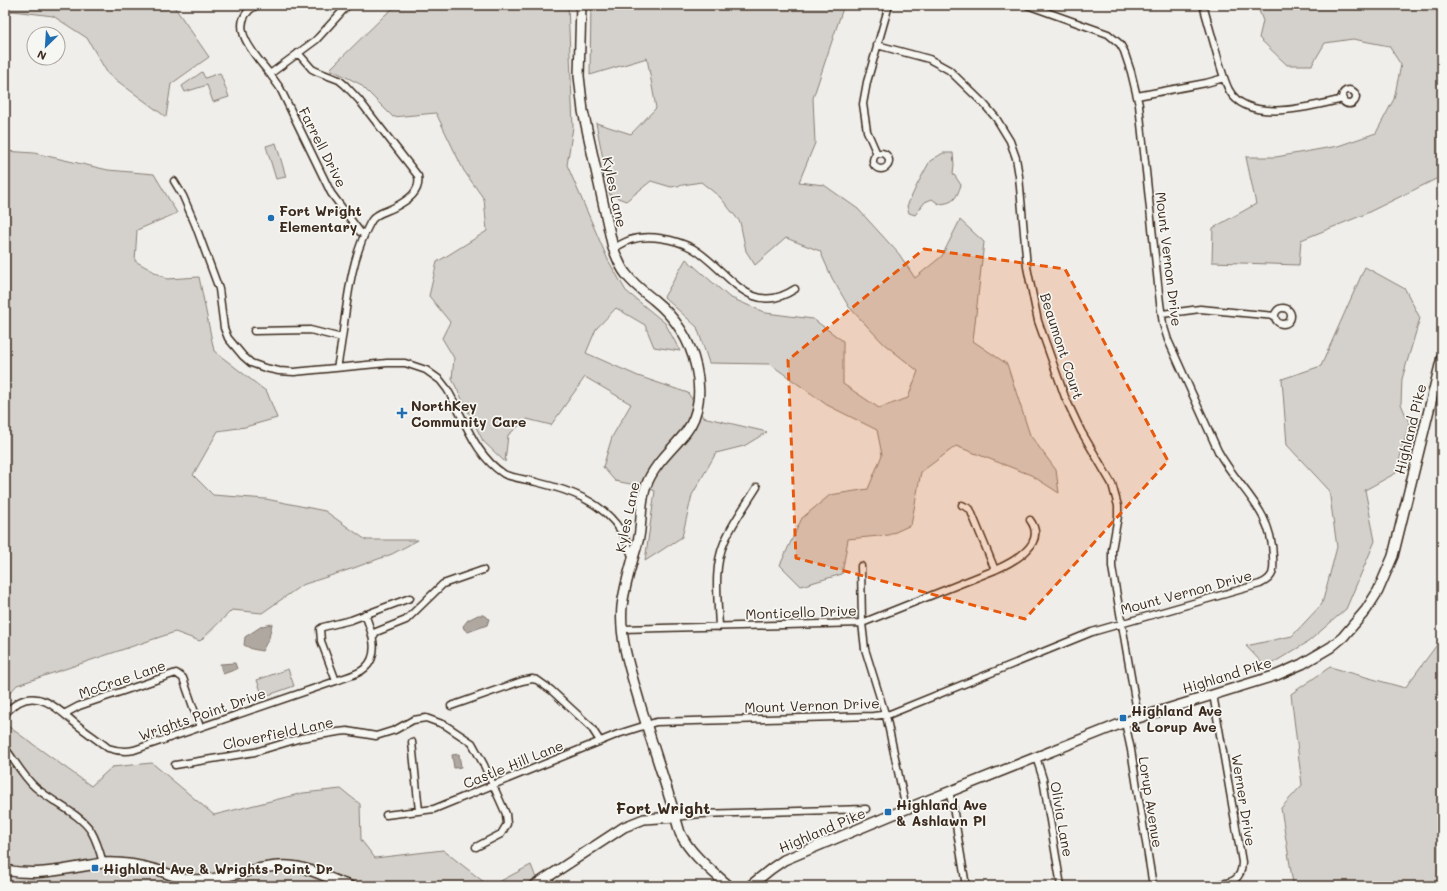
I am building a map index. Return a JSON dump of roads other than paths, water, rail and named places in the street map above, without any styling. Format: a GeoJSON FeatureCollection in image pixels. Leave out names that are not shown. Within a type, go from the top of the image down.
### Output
{"type":"FeatureCollection","features":[{"type":"Feature","properties":{"kind":"main road","name":"Kyles Lane"},"geometry":{"type":"LineString","coordinates":[[581,5],[580,91],[613,248],[618,261],[626,274],[637,287],[672,316],[684,334],[691,350],[699,387],[696,411],[690,426],[652,473],[646,487],[643,500],[639,539],[624,594],[622,629],[625,650],[680,833],[688,847],[695,855],[729,886]]}},
{"type":"Feature","properties":{"kind":"main road","name":"Highland Pike"},"geometry":{"type":"LineString","coordinates":[[750,886],[771,868],[784,860],[906,809],[1138,717],[1277,675],[1302,664],[1321,653],[1343,637],[1366,610],[1378,591],[1393,556],[1442,357]]}},
{"type":"Feature","properties":{"kind":"main road","name":"Highland Pike"},"geometry":{"type":"LineString","coordinates":[[534,886],[624,827],[644,819],[675,817]]}},
{"type":"Feature","properties":{"kind":"main road"},"geometry":{"type":"LineString","coordinates":[[5,870],[39,873],[103,863],[130,864],[156,870],[196,883],[268,867],[291,866],[307,870],[350,886]]}},
{"type":"Feature","properties":{"kind":"street","name":"Farrell Drive"},"geometry":{"type":"LineString","coordinates":[[257,5],[245,16],[242,30],[243,36],[280,88],[331,193],[364,234]]}},
{"type":"Feature","properties":{"kind":"street"},"geometry":{"type":"LineString","coordinates":[[270,74],[321,35],[348,5]]}},
{"type":"Feature","properties":{"kind":"street"},"geometry":{"type":"LineString","coordinates":[[877,154],[867,131],[863,104],[867,82],[889,5]]}},
{"type":"Feature","properties":{"kind":"street","name":"Mount Vernon Drive"},"geometry":{"type":"LineString","coordinates":[[646,724],[656,722],[885,715],[1092,632],[1260,584],[1270,579],[1273,574],[1274,566],[1272,538],[1268,526],[1254,500],[1226,465],[1218,451],[1168,340],[1162,314],[1137,96],[1128,59],[1120,44],[1104,31],[1027,5]]}},
{"type":"Feature","properties":{"kind":"street"},"geometry":{"type":"LineString","coordinates":[[1203,5],[1224,78],[1229,89],[1240,102],[1246,106],[1259,110],[1312,106],[1342,99]]}},
{"type":"Feature","properties":{"kind":"street","name":"Beaumont Court"},"geometry":{"type":"LineString","coordinates":[[877,45],[929,59],[949,70],[992,113],[1010,141],[1016,158],[1019,176],[1027,267],[1038,321],[1065,397],[1081,431],[1112,484],[1118,506],[1118,516],[1112,550],[1112,567],[1138,717]]}},
{"type":"Feature","properties":{"kind":"street"},"geometry":{"type":"LineString","coordinates":[[298,53],[312,69],[339,80],[346,85],[418,176],[419,184],[418,190],[394,207],[378,214],[371,220],[364,234],[352,273],[337,368]]}},
{"type":"Feature","properties":{"kind":"street"},"geometry":{"type":"LineString","coordinates":[[1137,96],[1206,83],[1224,78]]}},
{"type":"Feature","properties":{"kind":"street"},"geometry":{"type":"LineString","coordinates":[[174,181],[183,196],[195,224],[219,289],[224,328],[233,346],[242,356],[251,363],[279,371],[294,372],[405,362],[426,370],[440,380],[447,388],[479,449],[487,460],[505,475],[571,492],[594,503],[610,517],[621,531],[633,559]]}},
{"type":"Feature","properties":{"kind":"street"},"geometry":{"type":"LineString","coordinates":[[613,248],[637,238],[659,238],[671,240],[694,249],[751,296],[773,299],[785,295],[795,289]]}},
{"type":"Feature","properties":{"kind":"street"},"geometry":{"type":"LineString","coordinates":[[1162,314],[1200,310],[1275,316]]}},
{"type":"Feature","properties":{"kind":"street"},"geometry":{"type":"LineString","coordinates":[[254,331],[310,330],[342,338]]}},
{"type":"Feature","properties":{"kind":"street"},"geometry":{"type":"LineString","coordinates":[[719,626],[718,584],[720,556],[729,532],[757,487]]}},
{"type":"Feature","properties":{"kind":"street"},"geometry":{"type":"LineString","coordinates":[[962,505],[970,509],[995,570]]}},
{"type":"Feature","properties":{"kind":"street","name":"Monticello Drive"},"geometry":{"type":"LineString","coordinates":[[622,629],[862,623],[995,570],[1016,560],[1031,545],[1035,538],[1036,533],[1030,520]]}},
{"type":"Feature","properties":{"kind":"street"},"geometry":{"type":"LineString","coordinates":[[861,566],[862,623],[865,649],[885,715],[906,809]]}},
{"type":"Feature","properties":{"kind":"street"},"geometry":{"type":"LineString","coordinates":[[373,637],[376,632],[406,620],[443,584],[483,570]]}},
{"type":"Feature","properties":{"kind":"street"},"geometry":{"type":"LineString","coordinates":[[336,681],[321,641],[321,629],[323,627],[351,620],[410,598]]}},
{"type":"Feature","properties":{"kind":"street","name":"Wrights Point Drive"},"geometry":{"type":"LineString","coordinates":[[5,714],[11,707],[21,701],[34,698],[44,700],[108,748],[115,751],[128,752],[336,681],[365,668],[372,656],[373,637],[365,614]]}},
{"type":"Feature","properties":{"kind":"street","name":"McCrae Lane"},"geometry":{"type":"LineString","coordinates":[[64,714],[79,706],[176,673],[183,678],[200,728]]}},
{"type":"Feature","properties":{"kind":"street"},"geometry":{"type":"LineString","coordinates":[[451,706],[522,681],[532,679],[537,680],[551,690],[591,727],[600,741]]}},
{"type":"Feature","properties":{"kind":"street","name":"Werner Drive"},"geometry":{"type":"LineString","coordinates":[[1207,886],[1232,881],[1238,878],[1242,869],[1213,694]]}},
{"type":"Feature","properties":{"kind":"street","name":"Cloverfield Lane"},"geometry":{"type":"LineString","coordinates":[[175,765],[255,752],[301,738],[338,732],[347,731],[376,736],[395,730],[413,720],[426,718],[445,725],[472,743],[484,765],[506,814],[507,824],[501,834],[476,847]]}},
{"type":"Feature","properties":{"kind":"street","name":"Lorup Avenue"},"geometry":{"type":"LineString","coordinates":[[1125,722],[1131,750],[1153,886]]}},
{"type":"Feature","properties":{"kind":"street","name":"Castle Hill Lane"},"geometry":{"type":"LineString","coordinates":[[386,815],[434,809],[600,741],[646,724]]}},
{"type":"Feature","properties":{"kind":"street"},"geometry":{"type":"LineString","coordinates":[[412,742],[420,811]]}},
{"type":"Feature","properties":{"kind":"street"},"geometry":{"type":"LineString","coordinates":[[5,748],[34,786],[48,798],[80,819],[88,827],[97,844],[103,863]]}},
{"type":"Feature","properties":{"kind":"street","name":"Olivia Lane"},"geometry":{"type":"LineString","coordinates":[[1036,757],[1043,779],[1061,886]]}},
{"type":"Feature","properties":{"kind":"street"},"geometry":{"type":"LineString","coordinates":[[949,792],[953,807],[966,886]]}},
{"type":"Feature","properties":{"kind":"street","name":"Highland Pike"},"geometry":{"type":"LineString","coordinates":[[675,817],[705,814],[866,809]]}},
{"type":"Feature","properties":{"kind":"place","name":"Fort Wright Elementary"},"geometry":{"type":"Point","coordinates":[271,218]}},
{"type":"Feature","properties":{"kind":"place","name":"NorthKey Community Care"},"geometry":{"type":"Point","coordinates":[402,413]}},
{"type":"Feature","properties":{"kind":"place","name":"Highland Ave & Lorup Ave"},"geometry":{"type":"Point","coordinates":[1123,718]}},
{"type":"Feature","properties":{"kind":"place","name":"Highland Ave & Ashlawn Pl"},"geometry":{"type":"Point","coordinates":[888,812]}},
{"type":"Feature","properties":{"kind":"place","name":"Highland Ave & Wrights Point Dr"},"geometry":{"type":"Point","coordinates":[95,868]}},
{"type":"Feature","properties":{"kind":"district","name":"Fort Wright"},"geometry":{"type":"Point","coordinates":[663,807]}}]}
